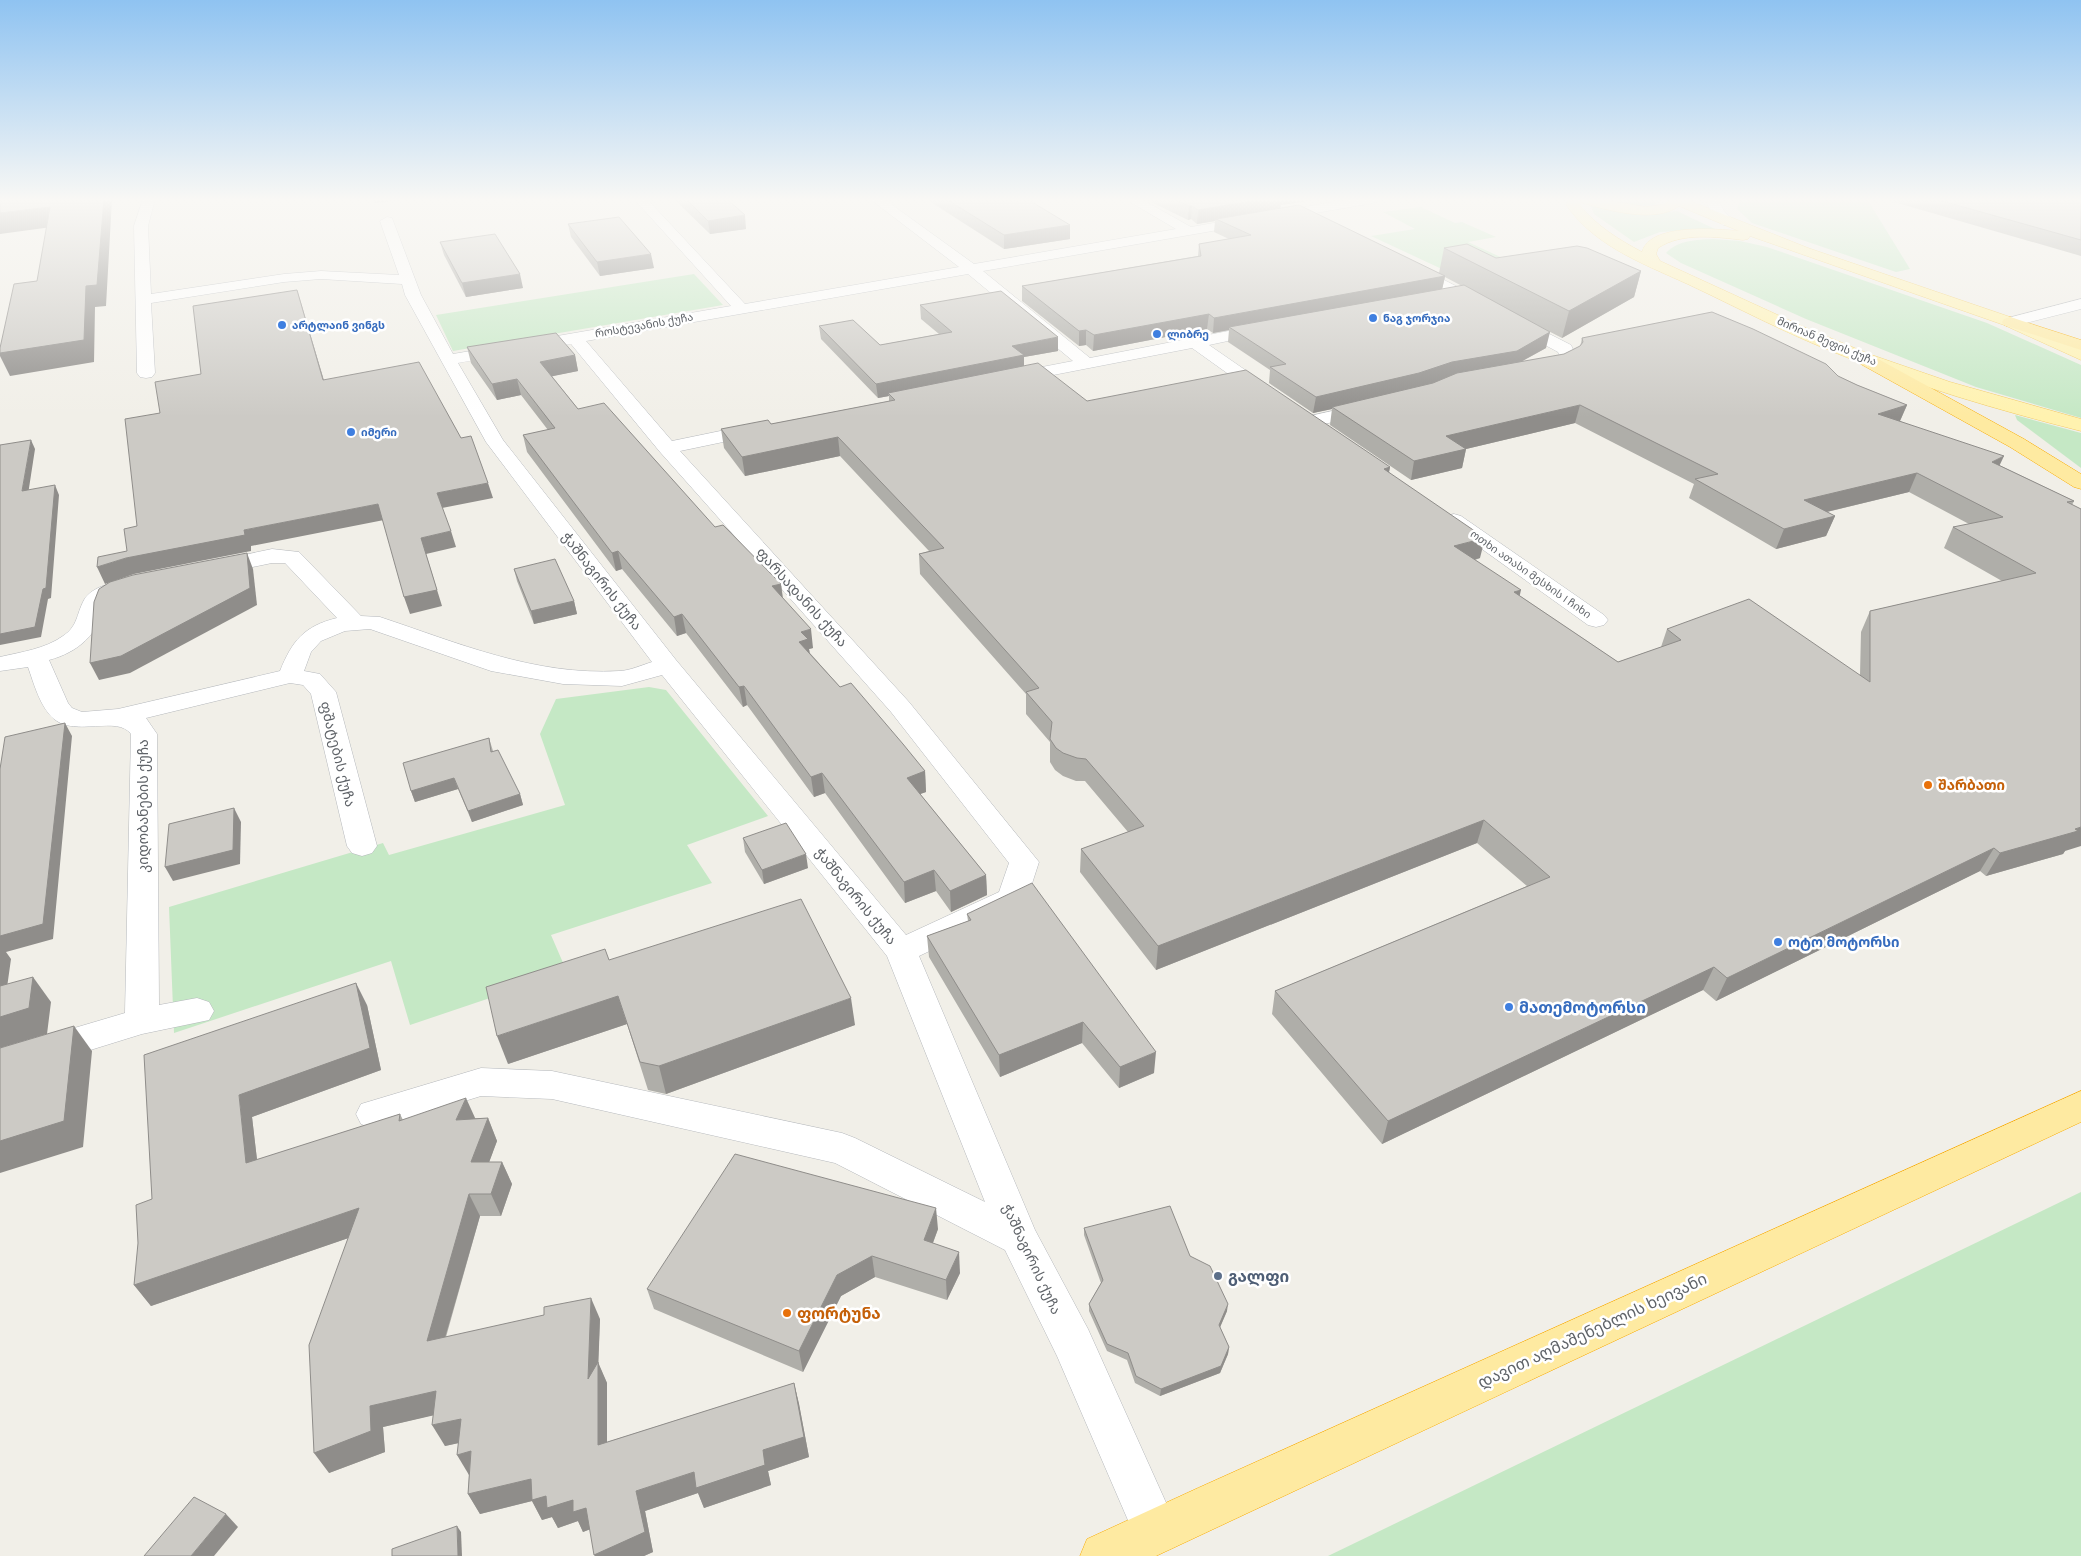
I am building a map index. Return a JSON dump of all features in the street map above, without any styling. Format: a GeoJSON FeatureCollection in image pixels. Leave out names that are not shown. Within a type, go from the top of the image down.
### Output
{"type":"FeatureCollection","features":[{"type":"Feature","properties":{"kind":"highway"},"geometry":{"type":"LineString","coordinates":[[2010,322],[2081,345]]}},
{"type":"Feature","properties":{"kind":"highway"},"geometry":{"type":"LineString","coordinates":[[1863,358],[2018,443],[2081,483]]}},
{"type":"Feature","properties":{"kind":"highway","name":"დავით აღმაშენებლის ხეივანი"},"geometry":{"type":"LineString","coordinates":[[1104,1556],[2081,1106]]}},
{"type":"Feature","properties":{"kind":"main road","name":"მირიან მეფის ქუჩა"},"geometry":{"type":"LineString","coordinates":[[1671,272],[1863,358],[1942,384],[2081,425]]}},
{"type":"Feature","properties":{"kind":"main road"},"geometry":{"type":"LineString","coordinates":[[1863,272],[2010,322],[2081,355]]}},
{"type":"Feature","properties":{"kind":"street"},"geometry":{"type":"LineString","coordinates":[[143,272],[146,373]]}},
{"type":"Feature","properties":{"kind":"street","name":"ჭაშნაგირის ქუჩა"},"geometry":{"type":"LineString","coordinates":[[404,272],[448,360],[495,442],[666,665],[901,951],[1019,1238],[1073,1343],[1156,1532]]}},
{"type":"Feature","properties":{"kind":"street"},"geometry":{"type":"LineString","coordinates":[[708,272],[742,308]]}},
{"type":"Feature","properties":{"kind":"street","name":"როსტევანის ქუჩა"},"geometry":{"type":"LineString","coordinates":[[448,360],[956,272]]}},
{"type":"Feature","properties":{"kind":"street"},"geometry":{"type":"LineString","coordinates":[[974,272],[1086,363]]}},
{"type":"Feature","properties":{"kind":"street"},"geometry":{"type":"LineString","coordinates":[[1420,272],[1463,293],[1565,349],[1569,358],[1553,366],[1525,371]]}},
{"type":"Feature","properties":{"kind":"street"},"geometry":{"type":"LineString","coordinates":[[144,300],[302,276],[321,275],[407,280]]}},
{"type":"Feature","properties":{"kind":"street"},"geometry":{"type":"LineString","coordinates":[[1434,298],[1463,293]]}},
{"type":"Feature","properties":{"kind":"street"},"geometry":{"type":"LineString","coordinates":[[2010,322],[2081,304]]}},
{"type":"Feature","properties":{"kind":"street"},"geometry":{"type":"LineString","coordinates":[[1000,381],[1280,326]]}},
{"type":"Feature","properties":{"kind":"street","name":"ფარსადანის ქუჩა"},"geometry":{"type":"LineString","coordinates":[[574,337],[667,448],[900,707],[1024,862],[1012,899],[901,951]]}},
{"type":"Feature","properties":{"kind":"street"},"geometry":{"type":"LineString","coordinates":[[1194,342],[1332,438]]}},
{"type":"Feature","properties":{"kind":"street"},"geometry":{"type":"LineString","coordinates":[[1308,422],[1385,404]]}},
{"type":"Feature","properties":{"kind":"street"},"geometry":{"type":"LineString","coordinates":[[667,448],[771,427]]}},
{"type":"Feature","properties":{"kind":"street","name":"ოთხი ათასი მესხის I ჩიხი"},"geometry":{"type":"LineString","coordinates":[[1440,510],[1596,620]]}},
{"type":"Feature","properties":{"kind":"street"},"geometry":{"type":"LineString","coordinates":[[190,572],[272,556],[291,557],[355,623]]}},
{"type":"Feature","properties":{"kind":"street"},"geometry":{"type":"LineString","coordinates":[[0,664],[66,647],[79,636],[93,616],[95,601],[109,592],[144,582]]}},
{"type":"Feature","properties":{"kind":"street"},"geometry":{"type":"LineString","coordinates":[[25,659],[38,662],[58,711],[71,719],[89,722],[118,718],[290,676],[300,650],[313,636],[341,624],[372,622],[500,666],[563,677],[622,679],[666,665]]}},
{"type":"Feature","properties":{"kind":"street","name":"ფშატების ქუჩა"},"geometry":{"type":"LineString","coordinates":[[290,676],[311,679],[323,692],[362,846]]}},
{"type":"Feature","properties":{"kind":"street","name":"კიდობანების ქუჩა"},"geometry":{"type":"LineString","coordinates":[[118,718],[136,723],[144,734],[142,1021]]}},
{"type":"Feature","properties":{"kind":"street"},"geometry":{"type":"LineString","coordinates":[[0,1064],[142,1021],[197,1011]]}},
{"type":"Feature","properties":{"kind":"street"},"geometry":{"type":"LineString","coordinates":[[374,1114],[481,1082],[552,1085],[842,1149],[1019,1238]]}},
{"type":"Feature","properties":{"kind":"green space"},"geometry":{"type":"Polygon","coordinates":[[[1700,272],[1838,272],[1987,323],[2081,365],[2081,418],[1976,387],[1806,319],[1700,272]]]}},
{"type":"Feature","properties":{"kind":"green space"},"geometry":{"type":"Polygon","coordinates":[[[694,274],[723,305],[453,351],[436,315],[694,274]]]}},
{"type":"Feature","properties":{"kind":"green space"},"geometry":{"type":"Polygon","coordinates":[[[2015,415],[2081,433],[2081,468],[2017,420],[2015,415]]]}},
{"type":"Feature","properties":{"kind":"green space"},"geometry":{"type":"Polygon","coordinates":[[[649,687],[666,690],[768,816],[687,845],[712,883],[551,935],[567,972],[410,1025],[391,961],[174,1033],[169,907],[383,843],[389,855],[565,805],[540,734],[556,699],[649,687]]]}},
{"type":"Feature","properties":{"kind":"green space"},"geometry":{"type":"Polygon","coordinates":[[[2081,1192],[2081,1556],[1328,1556],[2081,1192]]]}},
{"type":"Feature","properties":{"kind":"building"},"geometry":{"type":"Polygon","coordinates":[[[39,272],[98,272],[97,285],[86,286],[84,340],[0,353],[14,284],[37,281],[39,272]]]}},
{"type":"Feature","properties":{"kind":"building"},"geometry":{"type":"Polygon","coordinates":[[[456,272],[519,272],[520,274],[462,283],[456,272]]]}},
{"type":"Feature","properties":{"kind":"building"},"geometry":{"type":"Polygon","coordinates":[[[1108,272],[1436,272],[1445,276],[1214,318],[1209,314],[1094,335],[1086,330],[1079,331],[1022,286],[1108,272]]]}},
{"type":"Feature","properties":{"kind":"building"},"geometry":{"type":"Polygon","coordinates":[[[1491,272],[1640,272],[1569,311],[1491,272]]]}},
{"type":"Feature","properties":{"kind":"building"},"geometry":{"type":"Polygon","coordinates":[[[1464,285],[1550,332],[1517,351],[1452,362],[1419,373],[1316,397],[1270,367],[1286,364],[1229,327],[1464,285]]]}},
{"type":"Feature","properties":{"kind":"building"},"geometry":{"type":"Polygon","coordinates":[[[297,290],[323,380],[419,362],[461,438],[471,436],[488,483],[437,493],[451,531],[421,538],[437,590],[404,597],[378,504],[244,530],[245,535],[126,558],[97,567],[98,557],[127,551],[124,529],[137,526],[125,419],[160,413],[155,382],[201,374],[193,306],[297,290]]]}},
{"type":"Feature","properties":{"kind":"building"},"geometry":{"type":"Polygon","coordinates":[[[1001,291],[1058,337],[1012,346],[1024,355],[876,384],[819,326],[853,320],[880,345],[952,332],[920,305],[1001,291]]]}},
{"type":"Feature","properties":{"kind":"building"},"geometry":{"type":"Polygon","coordinates":[[[1712,312],[1753,329],[1826,364],[1838,376],[1907,405],[1878,414],[2004,456],[1992,462],[2074,501],[2067,502],[2081,509],[2081,827],[2075,829],[2078,831],[2000,853],[1994,848],[1727,978],[1714,967],[1388,1121],[1275,991],[1550,877],[1484,820],[1158,946],[1081,849],[1144,826],[1086,759],[1063,753],[1056,748],[1050,739],[1052,722],[1026,692],[1039,688],[919,554],[944,548],[838,437],[742,457],[721,429],[768,420],[771,424],[895,400],[888,393],[1038,363],[1087,401],[1246,370],[1390,467],[1384,469],[1485,538],[1454,546],[1521,590],[1514,592],[1618,662],[1681,640],[1667,629],[1749,599],[1870,682],[1870,611],[2036,573],[1953,527],[2003,517],[1917,473],[1804,500],[1835,516],[1784,529],[1695,479],[1718,474],[1580,405],[1446,436],[1466,449],[1414,461],[1332,407],[1433,383],[1457,373],[1564,354],[1580,346],[1583,342],[1582,338],[1712,312]]]}},
{"type":"Feature","properties":{"kind":"building"},"geometry":{"type":"Polygon","coordinates":[[[556,333],[575,355],[540,362],[578,409],[604,403],[715,527],[723,525],[781,584],[772,586],[811,629],[801,632],[808,639],[799,642],[840,687],[851,683],[925,771],[907,778],[986,875],[950,891],[934,870],[904,882],[822,773],[811,777],[744,686],[739,687],[682,614],[674,617],[618,551],[612,553],[523,435],[555,428],[517,379],[492,384],[467,347],[556,333]]]}},
{"type":"Feature","properties":{"kind":"building"},"geometry":{"type":"Polygon","coordinates":[[[31,440],[22,491],[55,485],[46,588],[43,589],[35,627],[0,634],[0,445],[31,440]]]}},
{"type":"Feature","properties":{"kind":"building"},"geometry":{"type":"Polygon","coordinates":[[[247,553],[250,588],[121,656],[90,663],[94,602],[99,589],[110,582],[133,575],[247,553]]]}},
{"type":"Feature","properties":{"kind":"building"},"geometry":{"type":"Polygon","coordinates":[[[555,559],[574,601],[531,611],[514,569],[555,559]]]}},
{"type":"Feature","properties":{"kind":"building"},"geometry":{"type":"Polygon","coordinates":[[[65,723],[43,924],[0,936],[0,769],[5,737],[65,723]]]}},
{"type":"Feature","properties":{"kind":"building"},"geometry":{"type":"Polygon","coordinates":[[[489,738],[491,752],[498,750],[520,794],[468,811],[454,778],[411,791],[403,763],[489,738]]]}},
{"type":"Feature","properties":{"kind":"building"},"geometry":{"type":"Polygon","coordinates":[[[234,808],[233,850],[165,867],[169,824],[234,808]]]}},
{"type":"Feature","properties":{"kind":"building"},"geometry":{"type":"Polygon","coordinates":[[[786,823],[806,854],[762,870],[743,838],[786,823]]]}},
{"type":"Feature","properties":{"kind":"building"},"geometry":{"type":"Polygon","coordinates":[[[1032,883],[1156,1052],[1120,1067],[1083,1022],[999,1055],[927,936],[971,920],[967,914],[1032,883]]]}},
{"type":"Feature","properties":{"kind":"building"},"geometry":{"type":"Polygon","coordinates":[[[801,899],[851,998],[659,1066],[640,1062],[618,996],[497,1036],[486,987],[605,949],[609,960],[801,899]]]}},
{"type":"Feature","properties":{"kind":"building"},"geometry":{"type":"Polygon","coordinates":[[[33,977],[29,1008],[0,1017],[0,986],[33,977]]]}},
{"type":"Feature","properties":{"kind":"building"},"geometry":{"type":"Polygon","coordinates":[[[356,983],[370,1048],[239,1095],[246,1163],[400,1114],[399,1121],[466,1098],[456,1120],[488,1118],[471,1162],[502,1162],[491,1194],[469,1194],[427,1341],[544,1315],[544,1307],[591,1298],[588,1379],[598,1362],[598,1445],[794,1383],[804,1437],[763,1450],[765,1465],[696,1488],[694,1472],[636,1491],[645,1532],[594,1555],[586,1508],[573,1512],[573,1500],[547,1508],[546,1496],[532,1500],[531,1479],[468,1494],[471,1451],[457,1455],[461,1419],[432,1425],[436,1391],[370,1406],[371,1431],[314,1453],[309,1345],[359,1208],[134,1285],[138,1243],[136,1205],[152,1199],[144,1055],[356,983]]]}},
{"type":"Feature","properties":{"kind":"building"},"geometry":{"type":"Polygon","coordinates":[[[74,1026],[64,1121],[0,1141],[0,1048],[74,1026]]]}},
{"type":"Feature","properties":{"kind":"building"},"geometry":{"type":"Polygon","coordinates":[[[735,1154],[936,1208],[924,1240],[959,1252],[946,1280],[872,1256],[837,1275],[799,1351],[647,1289],[735,1154]]]}},
{"type":"Feature","properties":{"kind":"building"},"geometry":{"type":"Polygon","coordinates":[[[1170,1206],[1190,1256],[1210,1266],[1228,1304],[1219,1325],[1229,1347],[1221,1366],[1161,1389],[1136,1376],[1128,1353],[1107,1344],[1089,1304],[1103,1280],[1084,1228],[1170,1206]]]}},
{"type":"Feature","properties":{"kind":"building"},"geometry":{"type":"Polygon","coordinates":[[[194,1497],[226,1514],[191,1556],[144,1556],[194,1497]]]}},
{"type":"Feature","properties":{"kind":"building"},"geometry":{"type":"Polygon","coordinates":[[[457,1526],[458,1556],[392,1556],[392,1549],[457,1526]]]}},
{"type":"Feature","properties":{"kind":"place","name":"ნაგ ჯორჯია"},"geometry":{"type":"Point","coordinates":[1373,318]}},
{"type":"Feature","properties":{"kind":"place","name":"არტლაინ ვინგს"},"geometry":{"type":"Point","coordinates":[282,325]}},
{"type":"Feature","properties":{"kind":"place","name":"ლიბრე"},"geometry":{"type":"Point","coordinates":[1157,334]}},
{"type":"Feature","properties":{"kind":"place","name":"იმერი"},"geometry":{"type":"Point","coordinates":[351,432]}},
{"type":"Feature","properties":{"kind":"place","name":"შარბათი"},"geometry":{"type":"Point","coordinates":[1928,785]}},
{"type":"Feature","properties":{"kind":"place","name":"ოტო მოტორსი"},"geometry":{"type":"Point","coordinates":[1778,942]}},
{"type":"Feature","properties":{"kind":"place","name":"მათემოტორსი"},"geometry":{"type":"Point","coordinates":[1509,1007]}},
{"type":"Feature","properties":{"kind":"place","name":"გალფი"},"geometry":{"type":"Point","coordinates":[1218,1276]}},
{"type":"Feature","properties":{"kind":"place","name":"ფორტუნა"},"geometry":{"type":"Point","coordinates":[787,1313]}}]}
